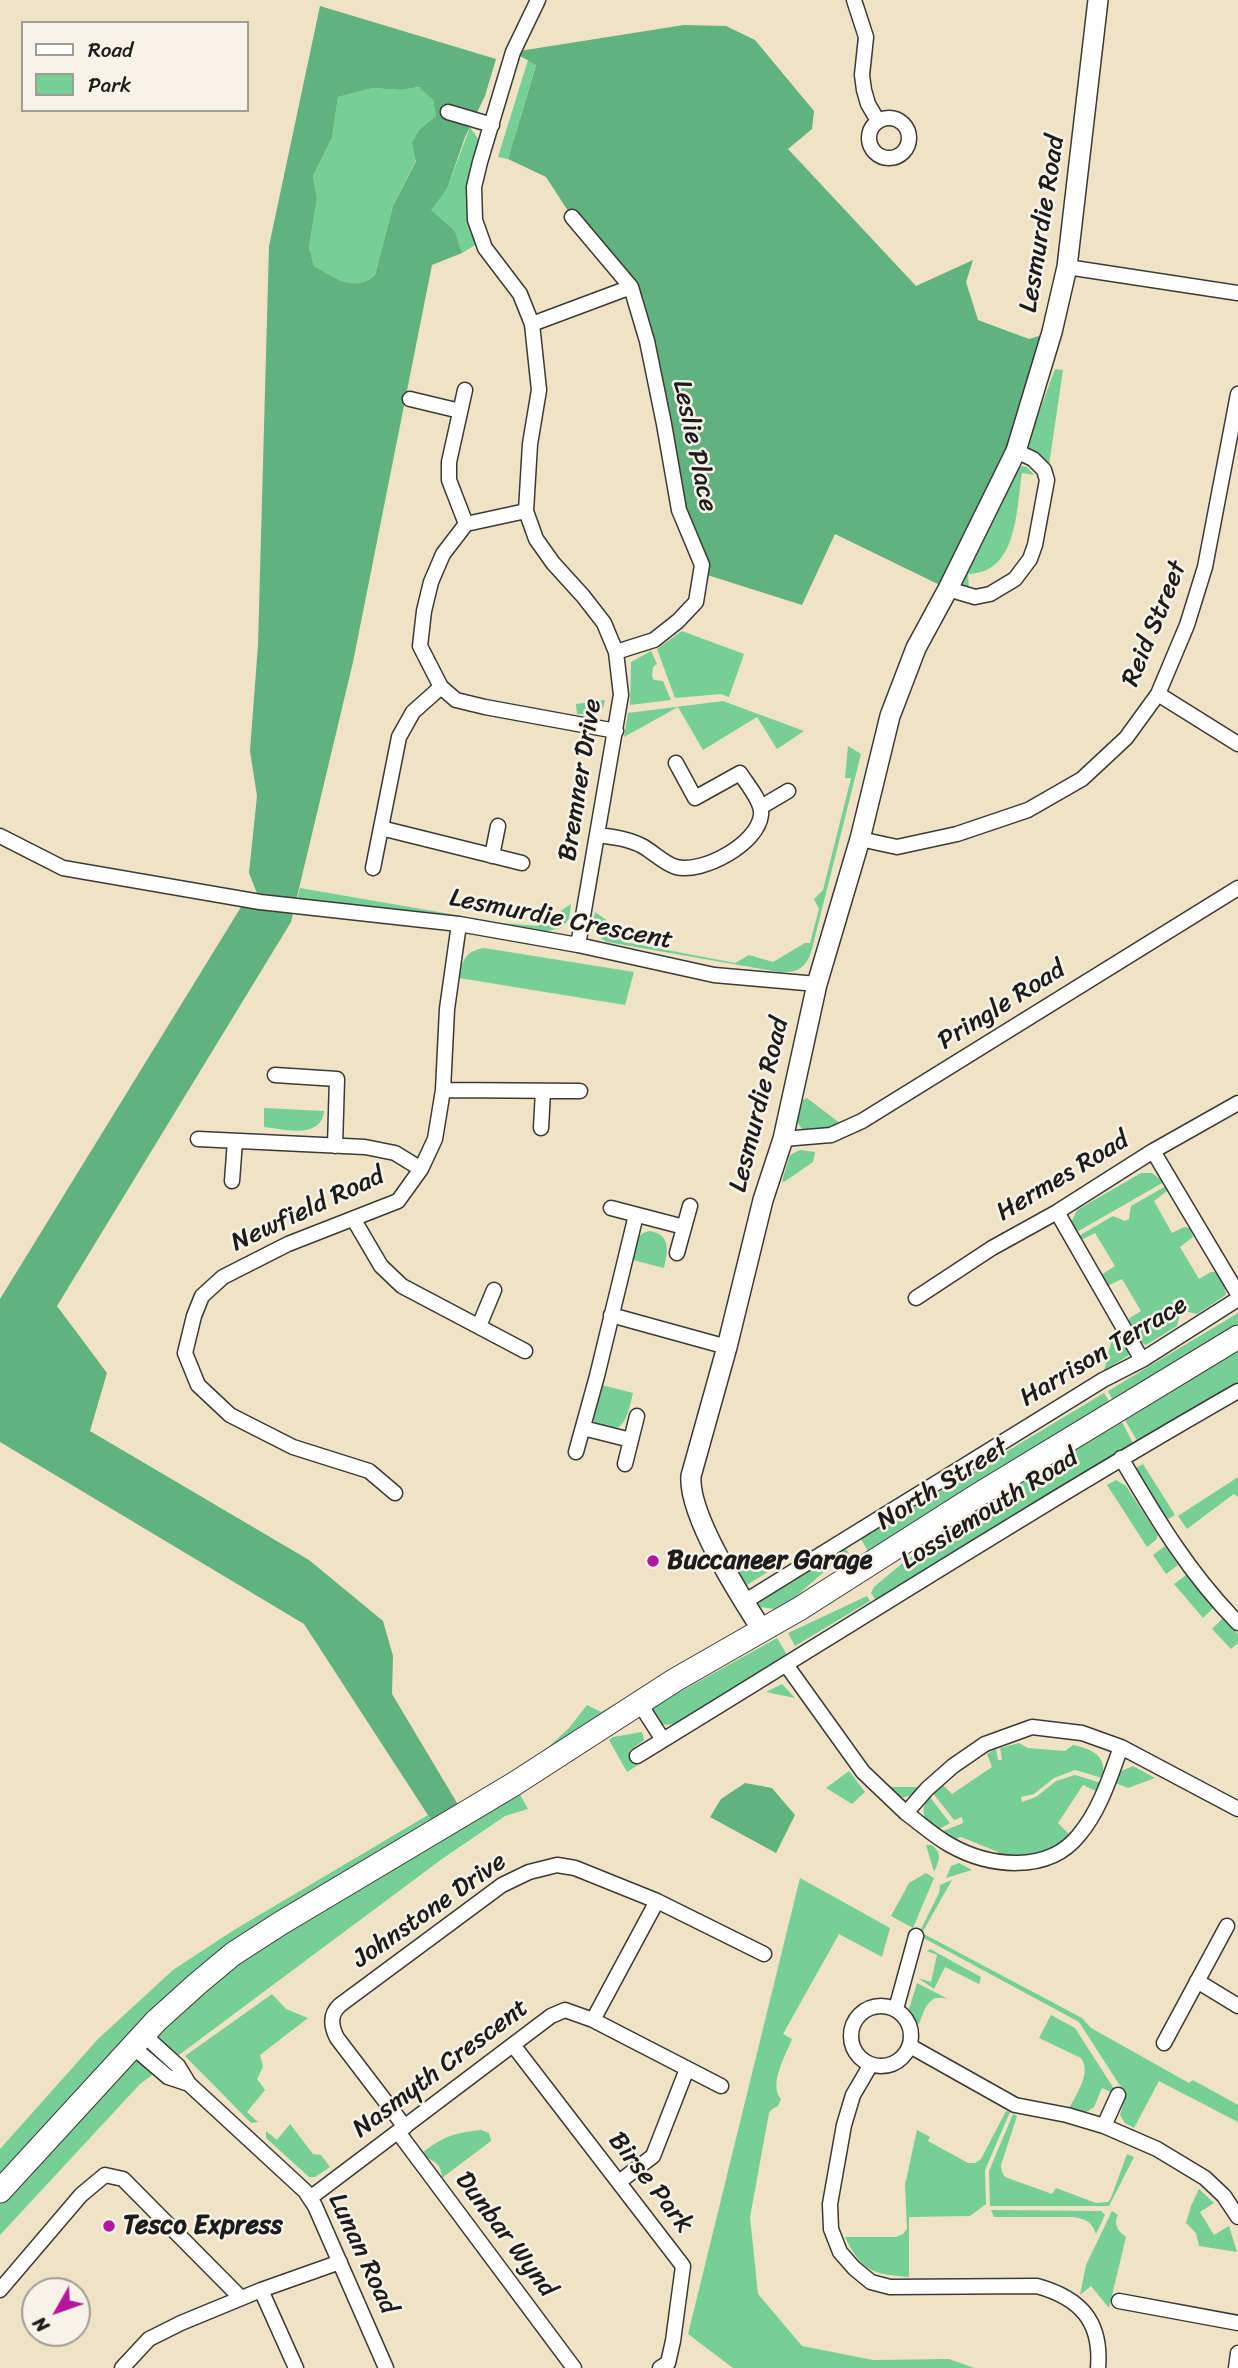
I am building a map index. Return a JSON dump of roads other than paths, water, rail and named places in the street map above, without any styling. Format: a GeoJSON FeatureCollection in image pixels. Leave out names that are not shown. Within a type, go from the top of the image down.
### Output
{"type":"FeatureCollection","features":[{"type":"Feature","properties":{"kind":"main road","name":"North Street"},"geometry":{"type":"LineString","coordinates":[[0,2191],[139,2041],[197,1984],[233,1954],[675,1680],[762,1630],[1238,1337]]}},
{"type":"Feature","properties":{"kind":"street","name":"Bremner Drive"},"geometry":{"type":"LineString","coordinates":[[538,0],[513,52],[474,187],[475,220],[485,248],[520,294],[532,324],[539,390],[530,444],[526,511],[536,539],[604,623],[617,652],[621,695],[578,945]]}},
{"type":"Feature","properties":{"kind":"street"},"geometry":{"type":"LineString","coordinates":[[854,0],[866,37],[862,75],[864,90],[868,104],[878,121]]}},
{"type":"Feature","properties":{"kind":"street","name":"Lesmurdie Road"},"geometry":{"type":"LineString","coordinates":[[762,1630],[703,1526],[691,1494],[691,1476],[727,1347],[763,1200],[783,1139],[817,984],[860,839],[890,716],[916,648],[1016,451],[1052,332],[1067,267],[1098,0]]}},
{"type":"Feature","properties":{"kind":"street"},"geometry":{"type":"LineString","coordinates":[[448,112],[492,125]]}},
{"type":"Feature","properties":{"kind":"street","name":"Leslie Place"},"geometry":{"type":"LineString","coordinates":[[572,217],[631,287],[647,341],[678,509],[702,565],[696,602],[678,621],[654,640],[617,652]]}},
{"type":"Feature","properties":{"kind":"street"},"geometry":{"type":"LineString","coordinates":[[1067,267],[1238,293]]}},
{"type":"Feature","properties":{"kind":"street"},"geometry":{"type":"LineString","coordinates":[[532,324],[631,287]]}},
{"type":"Feature","properties":{"kind":"street"},"geometry":{"type":"LineString","coordinates":[[465,390],[449,462],[449,480],[466,524]]}},
{"type":"Feature","properties":{"kind":"street","name":"Reid Street"},"geometry":{"type":"LineString","coordinates":[[860,839],[897,847],[957,834],[1028,810],[1082,779],[1126,738],[1158,694],[1187,625],[1205,567],[1238,394]]}},
{"type":"Feature","properties":{"kind":"street"},"geometry":{"type":"LineString","coordinates":[[410,399],[460,411]]}},
{"type":"Feature","properties":{"kind":"street"},"geometry":{"type":"LineString","coordinates":[[948,589],[975,597],[990,594],[1015,579],[1030,559],[1046,481],[1044,470],[1033,459],[1016,451]]}},
{"type":"Feature","properties":{"kind":"street"},"geometry":{"type":"LineString","coordinates":[[526,511],[466,524],[443,554],[431,582],[420,646],[441,687],[456,700],[485,708],[616,731]]}},
{"type":"Feature","properties":{"kind":"street"},"geometry":{"type":"LineString","coordinates":[[373,868],[402,730],[413,712],[441,687]]}},
{"type":"Feature","properties":{"kind":"street"},"geometry":{"type":"LineString","coordinates":[[1158,694],[1238,744]]}},
{"type":"Feature","properties":{"kind":"street"},"geometry":{"type":"LineString","coordinates":[[598,835],[624,839],[642,846],[675,867],[693,868],[706,865],[743,844],[756,830],[762,816],[761,807],[740,773],[695,798],[676,763]]}},
{"type":"Feature","properties":{"kind":"street"},"geometry":{"type":"LineString","coordinates":[[761,807],[788,791]]}},
{"type":"Feature","properties":{"kind":"street"},"geometry":{"type":"LineString","coordinates":[[492,856],[499,826]]}},
{"type":"Feature","properties":{"kind":"street"},"geometry":{"type":"LineString","coordinates":[[381,828],[522,863]]}},
{"type":"Feature","properties":{"kind":"street","name":"Lesmurdie Crescent"},"geometry":{"type":"LineString","coordinates":[[0,836],[63,868],[260,902],[459,924],[578,945],[714,975],[817,984]]}},
{"type":"Feature","properties":{"kind":"street","name":"Pringle Road"},"geometry":{"type":"LineString","coordinates":[[783,1139],[831,1135],[862,1121],[1238,888]]}},
{"type":"Feature","properties":{"kind":"street","name":"Newfield Road"},"geometry":{"type":"LineString","coordinates":[[395,1493],[369,1471],[293,1447],[230,1415],[198,1385],[185,1353],[202,1296],[223,1277],[288,1244],[398,1201],[421,1169],[435,1139],[443,1090],[447,1009],[459,924]]}},
{"type":"Feature","properties":{"kind":"street"},"geometry":{"type":"LineString","coordinates":[[275,1075],[337,1079],[335,1146]]}},
{"type":"Feature","properties":{"kind":"street"},"geometry":{"type":"LineString","coordinates":[[443,1090],[580,1091]]}},
{"type":"Feature","properties":{"kind":"street"},"geometry":{"type":"LineString","coordinates":[[541,1128],[543,1091]]}},
{"type":"Feature","properties":{"kind":"street","name":"Hermes Road"},"geometry":{"type":"LineString","coordinates":[[916,1298],[992,1248],[1238,1103]]}},
{"type":"Feature","properties":{"kind":"street"},"geometry":{"type":"LineString","coordinates":[[198,1139],[365,1147],[395,1153],[421,1169]]}},
{"type":"Feature","properties":{"kind":"street"},"geometry":{"type":"LineString","coordinates":[[232,1181],[235,1141]]}},
{"type":"Feature","properties":{"kind":"street"},"geometry":{"type":"LineString","coordinates":[[1153,1151],[1238,1296]]}},
{"type":"Feature","properties":{"kind":"street"},"geometry":{"type":"LineString","coordinates":[[677,1253],[690,1206]]}},
{"type":"Feature","properties":{"kind":"street"},"geometry":{"type":"LineString","coordinates":[[611,1208],[684,1227]]}},
{"type":"Feature","properties":{"kind":"street"},"geometry":{"type":"LineString","coordinates":[[1057,1212],[1142,1360]]}},
{"type":"Feature","properties":{"kind":"street"},"geometry":{"type":"LineString","coordinates":[[576,1452],[636,1215]]}},
{"type":"Feature","properties":{"kind":"street"},"geometry":{"type":"LineString","coordinates":[[354,1220],[381,1266],[402,1286],[525,1350]]}},
{"type":"Feature","properties":{"kind":"street"},"geometry":{"type":"LineString","coordinates":[[479,1326],[494,1290]]}},
{"type":"Feature","properties":{"kind":"street","name":"Harrison Terrace"},"geometry":{"type":"LineString","coordinates":[[744,1602],[1103,1380],[1142,1360],[1238,1296]]}},
{"type":"Feature","properties":{"kind":"street"},"geometry":{"type":"LineString","coordinates":[[611,1315],[727,1347]]}},
{"type":"Feature","properties":{"kind":"street","name":"Lossiemouth Road"},"geometry":{"type":"LineString","coordinates":[[637,1756],[1121,1458],[1238,1391]]}},
{"type":"Feature","properties":{"kind":"street"},"geometry":{"type":"LineString","coordinates":[[625,1464],[637,1416]]}},
{"type":"Feature","properties":{"kind":"street"},"geometry":{"type":"LineString","coordinates":[[583,1428],[631,1440]]}},
{"type":"Feature","properties":{"kind":"street"},"geometry":{"type":"LineString","coordinates":[[1121,1458],[1192,1573],[1238,1623]]}},
{"type":"Feature","properties":{"kind":"street"},"geometry":{"type":"LineString","coordinates":[[787,1666],[863,1772],[906,1813],[953,1846],[999,1862],[1032,1862],[1051,1856],[1080,1835],[1094,1813],[1121,1747]]}},
{"type":"Feature","properties":{"kind":"street"},"geometry":{"type":"LineString","coordinates":[[640,1704],[663,1740]]}},
{"type":"Feature","properties":{"kind":"street"},"geometry":{"type":"LineString","coordinates":[[906,1813],[927,1789],[953,1766],[985,1744],[1032,1727],[1082,1733],[1121,1747],[1238,1809]]}},
{"type":"Feature","properties":{"kind":"street","name":"Johnstone Drive"},"geometry":{"type":"LineString","coordinates":[[401,2129],[337,2038],[333,2013],[502,1885],[529,1872],[556,1865],[571,1866],[657,1900],[764,1954]]}},
{"type":"Feature","properties":{"kind":"street"},"geometry":{"type":"LineString","coordinates":[[593,2020],[657,1900]]}},
{"type":"Feature","properties":{"kind":"street"},"geometry":{"type":"LineString","coordinates":[[1164,2043],[1227,1927]]}},
{"type":"Feature","properties":{"kind":"street"},"geometry":{"type":"LineString","coordinates":[[896,2009],[916,1936]]}},
{"type":"Feature","properties":{"kind":"street"},"geometry":{"type":"LineString","coordinates":[[1197,1982],[1238,2006]]}},
{"type":"Feature","properties":{"kind":"street"},"geometry":{"type":"LineString","coordinates":[[879,2006],[896,2009],[909,2023],[912,2034],[910,2046],[905,2056],[892,2065],[870,2066],[854,2050],[852,2026],[868,2009],[879,2006]]}},
{"type":"Feature","properties":{"kind":"street","name":"Nasmyth Crescent"},"geometry":{"type":"LineString","coordinates":[[310,2198],[551,2016],[565,2010],[593,2020],[721,2086]]}},
{"type":"Feature","properties":{"kind":"street","name":"Lunan Road"},"geometry":{"type":"LineString","coordinates":[[139,2041],[178,2066],[189,2084],[305,2191],[340,2262],[386,2368]]}},
{"type":"Feature","properties":{"kind":"street","name":"Birse Park"},"geometry":{"type":"LineString","coordinates":[[513,2045],[683,2266],[673,2341],[668,2363],[660,2368]]}},
{"type":"Feature","properties":{"kind":"street"},"geometry":{"type":"LineString","coordinates":[[910,2046],[1015,2105],[1067,2115],[1104,2126],[1180,2161],[1205,2178],[1224,2196],[1238,2217]]}},
{"type":"Feature","properties":{"kind":"street"},"geometry":{"type":"LineString","coordinates":[[870,2066],[853,2095],[838,2148],[830,2216],[831,2229],[840,2252],[871,2282],[890,2287],[1037,2286],[1057,2292],[1073,2301],[1097,2333],[1098,2368]]}},
{"type":"Feature","properties":{"kind":"street"},"geometry":{"type":"LineString","coordinates":[[619,2182],[653,2156],[687,2069]]}},
{"type":"Feature","properties":{"kind":"street"},"geometry":{"type":"LineString","coordinates":[[1104,2126],[1118,2095]]}},
{"type":"Feature","properties":{"kind":"street","name":"Dunbar Wynd"},"geometry":{"type":"LineString","coordinates":[[401,2129],[574,2368]]}},
{"type":"Feature","properties":{"kind":"street"},"geometry":{"type":"LineString","coordinates":[[0,2290],[81,2195],[105,2175],[123,2179],[241,2298]]}},
{"type":"Feature","properties":{"kind":"street"},"geometry":{"type":"LineString","coordinates":[[122,2368],[149,2339],[241,2298],[340,2262]]}},
{"type":"Feature","properties":{"kind":"street"},"geometry":{"type":"LineString","coordinates":[[261,2290],[296,2368]]}},
{"type":"Feature","properties":{"kind":"street"},"geometry":{"type":"LineString","coordinates":[[1119,2301],[1238,2323]]}},
{"type":"Feature","properties":{"kind":"street"},"geometry":{"type":"LineString","coordinates":[[1236,2368],[1238,2353]]}},
{"type":"Feature","properties":{"kind":"place","name":"Buccaneer Garage"},"geometry":{"type":"Point","coordinates":[653,1561]}},
{"type":"Feature","properties":{"kind":"place","name":"Tesco Express"},"geometry":{"type":"Point","coordinates":[109,2226]}}]}
